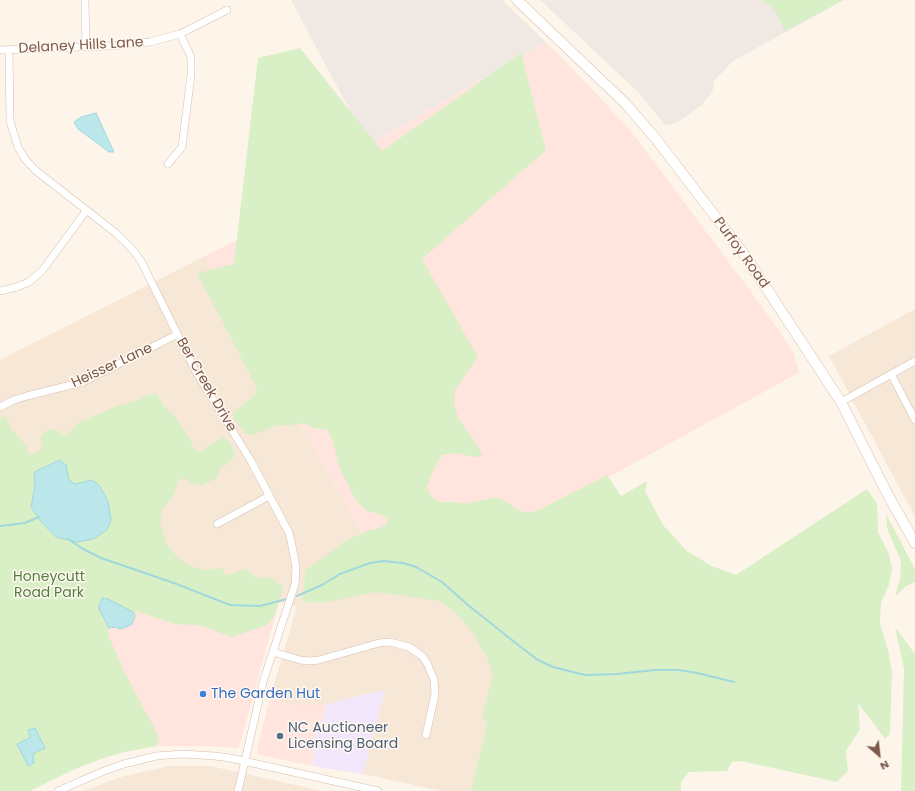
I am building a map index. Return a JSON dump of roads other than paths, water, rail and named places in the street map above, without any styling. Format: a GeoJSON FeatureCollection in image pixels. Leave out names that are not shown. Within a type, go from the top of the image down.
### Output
{"type":"FeatureCollection","features":[{"type":"Feature","properties":{"kind":"street"},"geometry":{"type":"LineString","coordinates":[[85,0],[86,46]]}},
{"type":"Feature","properties":{"kind":"street","name":"Purfoy Road"},"geometry":{"type":"LineString","coordinates":[[517,0],[610,87],[630,109],[656,140],[744,254],[841,402],[915,543]]}},
{"type":"Feature","properties":{"kind":"street","name":"Delaney Hills Lane"},"geometry":{"type":"LineString","coordinates":[[0,50],[108,46],[150,42],[180,34],[227,10]]}},
{"type":"Feature","properties":{"kind":"street"},"geometry":{"type":"LineString","coordinates":[[168,164],[182,147],[191,75],[191,57],[180,34]]}},
{"type":"Feature","properties":{"kind":"street","name":"Ber Creek Drive"},"geometry":{"type":"LineString","coordinates":[[9,50],[10,121],[18,147],[35,170],[117,234],[133,250],[149,278],[176,335],[196,372],[251,461],[289,533],[294,550],[296,567],[295,584],[262,682],[238,791]]}},
{"type":"Feature","properties":{"kind":"street"},"geometry":{"type":"LineString","coordinates":[[0,291],[17,287],[29,282],[42,271],[86,211]]}},
{"type":"Feature","properties":{"kind":"street","name":"Heisser Lane"},"geometry":{"type":"LineString","coordinates":[[0,407],[14,400],[83,382],[176,335]]}},
{"type":"Feature","properties":{"kind":"street"},"geometry":{"type":"LineString","coordinates":[[841,402],[915,361]]}},
{"type":"Feature","properties":{"kind":"street"},"geometry":{"type":"LineString","coordinates":[[891,374],[915,420]]}},
{"type":"Feature","properties":{"kind":"street"},"geometry":{"type":"LineString","coordinates":[[217,524],[270,496]]}},
{"type":"Feature","properties":{"kind":"street"},"geometry":{"type":"LineString","coordinates":[[273,652],[300,660],[310,661],[319,660],[379,643],[390,642],[409,647],[422,656],[427,663],[434,680],[435,694],[426,735]]}},
{"type":"Feature","properties":{"kind":"street"},"geometry":{"type":"LineString","coordinates":[[58,791],[104,771],[156,756],[193,754],[215,756],[378,791]]}},
{"type":"Feature","properties":{"kind":"water"},"geometry":{"type":"Polygon","coordinates":[[[96,113],[114,152],[109,152],[78,129],[74,122],[81,117],[96,113]]]}},
{"type":"Feature","properties":{"kind":"water"},"geometry":{"type":"Polygon","coordinates":[[[60,460],[66,465],[69,480],[75,484],[92,480],[99,485],[108,501],[111,520],[107,530],[93,539],[77,542],[56,537],[42,523],[31,507],[35,485],[34,475],[36,471],[60,460]]]}},
{"type":"Feature","properties":{"kind":"water"},"geometry":{"type":"Polygon","coordinates":[[[103,598],[108,599],[133,612],[135,615],[131,625],[120,629],[116,627],[109,628],[99,609],[99,604],[103,598]]]}},
{"type":"Feature","properties":{"kind":"water"},"geometry":{"type":"Polygon","coordinates":[[[35,728],[45,748],[34,753],[34,763],[28,766],[17,744],[30,738],[28,730],[35,728]]]}},
{"type":"Feature","properties":{"kind":"waterway"},"geometry":{"type":"LineString","coordinates":[[0,526],[25,523],[39,517]]}},
{"type":"Feature","properties":{"kind":"waterway"},"geometry":{"type":"LineString","coordinates":[[68,539],[101,558],[174,583],[230,605],[260,606],[287,599]]}},
{"type":"Feature","properties":{"kind":"waterway"},"geometry":{"type":"LineString","coordinates":[[297,596],[322,585],[340,574],[370,563],[384,561],[403,563],[416,567],[442,582],[522,648],[538,660],[553,667],[585,675],[617,674],[655,670],[679,670],[734,682]]}},
{"type":"Feature","properties":{"kind":"place","name":"The Garden Hut"},"geometry":{"type":"Point","coordinates":[203,694]}},
{"type":"Feature","properties":{"kind":"place","name":"NC Auctioneer Licensing Board"},"geometry":{"type":"Point","coordinates":[280,736]}},
{"type":"Feature","properties":{"kind":"park label","name":"Honeycutt Road Park"},"geometry":{"type":"Point","coordinates":[49,586]}}]}
